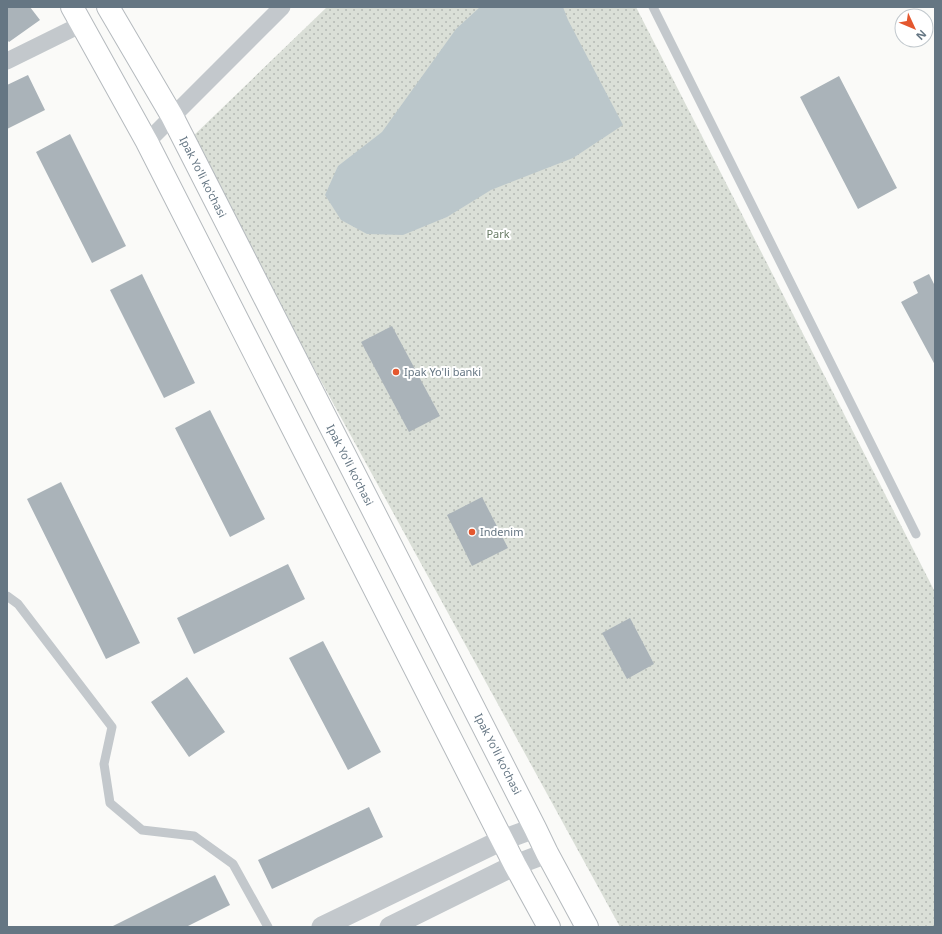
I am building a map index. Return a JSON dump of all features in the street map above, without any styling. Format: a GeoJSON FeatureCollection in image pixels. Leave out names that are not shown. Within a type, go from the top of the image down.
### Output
{"type":"FeatureCollection","features":[{"type":"Feature","properties":{"kind":"main road","name":"Ipak Yo'li ko'chasi"},"geometry":{"type":"LineString","coordinates":[[108,7],[172,116],[547,853],[587,927]]}},
{"type":"Feature","properties":{"kind":"main road"},"geometry":{"type":"LineString","coordinates":[[77,15],[148,142],[502,840],[549,927]]}},
{"type":"Feature","properties":{"kind":"street"},"geometry":{"type":"LineString","coordinates":[[148,142],[172,116],[282,7]]}},
{"type":"Feature","properties":{"kind":"street"},"geometry":{"type":"LineString","coordinates":[[7,61],[77,15]]}},
{"type":"Feature","properties":{"kind":"street"},"geometry":{"type":"LineString","coordinates":[[322,927],[502,840],[535,828]]}},
{"type":"Feature","properties":{"kind":"street"},"geometry":{"type":"LineString","coordinates":[[390,927],[515,865],[547,853]]}},
{"type":"Feature","properties":{"kind":"lane"},"geometry":{"type":"LineString","coordinates":[[653,7],[916,534]]}},
{"type":"Feature","properties":{"kind":"lane"},"geometry":{"type":"LineString","coordinates":[[7,596],[18,604],[112,727],[104,764],[110,803],[142,830],[194,836],[233,864],[268,927]]}},
{"type":"Feature","properties":{"kind":"green space","name":"Park"},"geometry":{"type":"Polygon","coordinates":[[[327,7],[636,7],[935,592],[935,927],[620,927],[189,140],[327,7]]]}},
{"type":"Feature","properties":{"kind":"shaded area"},"geometry":{"type":"Polygon","coordinates":[[[480,7],[563,7],[568,20],[623,125],[573,158],[491,190],[447,217],[403,235],[367,234],[341,220],[325,195],[338,166],[382,132],[456,29],[480,7]]]}},
{"type":"Feature","properties":{"kind":"building"},"geometry":{"type":"Polygon","coordinates":[[[7,7],[30,7],[40,20],[9,42],[7,40],[7,7]]]}},
{"type":"Feature","properties":{"kind":"building"},"geometry":{"type":"Polygon","coordinates":[[[28,75],[45,110],[7,129],[7,85],[28,75]]]}},
{"type":"Feature","properties":{"kind":"building"},"geometry":{"type":"Polygon","coordinates":[[[839,76],[897,188],[858,209],[800,97],[839,76]]]}},
{"type":"Feature","properties":{"kind":"building"},"geometry":{"type":"Polygon","coordinates":[[[70,134],[126,246],[92,263],[36,152],[70,134]]]}},
{"type":"Feature","properties":{"kind":"building"},"geometry":{"type":"Polygon","coordinates":[[[142,274],[195,383],[164,398],[110,290],[142,274]]]}},
{"type":"Feature","properties":{"kind":"building"},"geometry":{"type":"Polygon","coordinates":[[[929,274],[935,284],[935,365],[901,302],[918,293],[913,282],[929,274]]]}},
{"type":"Feature","properties":{"kind":"building"},"geometry":{"type":"Polygon","coordinates":[[[392,326],[440,416],[409,432],[361,342],[392,326]]]}},
{"type":"Feature","properties":{"kind":"building"},"geometry":{"type":"Polygon","coordinates":[[[210,410],[265,519],[230,537],[175,428],[210,410]]]}},
{"type":"Feature","properties":{"kind":"building"},"geometry":{"type":"Polygon","coordinates":[[[61,482],[140,643],[106,659],[27,499],[61,482]]]}},
{"type":"Feature","properties":{"kind":"building"},"geometry":{"type":"Polygon","coordinates":[[[482,497],[508,548],[472,566],[447,515],[482,497]]]}},
{"type":"Feature","properties":{"kind":"building"},"geometry":{"type":"Polygon","coordinates":[[[288,564],[305,599],[194,654],[177,618],[288,564]]]}},
{"type":"Feature","properties":{"kind":"building"},"geometry":{"type":"Polygon","coordinates":[[[630,618],[654,664],[627,679],[602,633],[630,618]]]}},
{"type":"Feature","properties":{"kind":"building"},"geometry":{"type":"Polygon","coordinates":[[[323,641],[381,752],[348,770],[289,658],[323,641]]]}},
{"type":"Feature","properties":{"kind":"building"},"geometry":{"type":"Polygon","coordinates":[[[187,677],[225,732],[189,757],[151,702],[187,677]]]}},
{"type":"Feature","properties":{"kind":"building"},"geometry":{"type":"Polygon","coordinates":[[[369,807],[383,837],[272,889],[258,860],[369,807]]]}},
{"type":"Feature","properties":{"kind":"building"},"geometry":{"type":"Polygon","coordinates":[[[215,875],[230,905],[186,927],[111,927],[215,875]]]}},
{"type":"Feature","properties":{"kind":"place","name":"Ipak Yo'li banki"},"geometry":{"type":"Point","coordinates":[396,372]}},
{"type":"Feature","properties":{"kind":"place","name":"Indenim"},"geometry":{"type":"Point","coordinates":[472,532]}}]}
